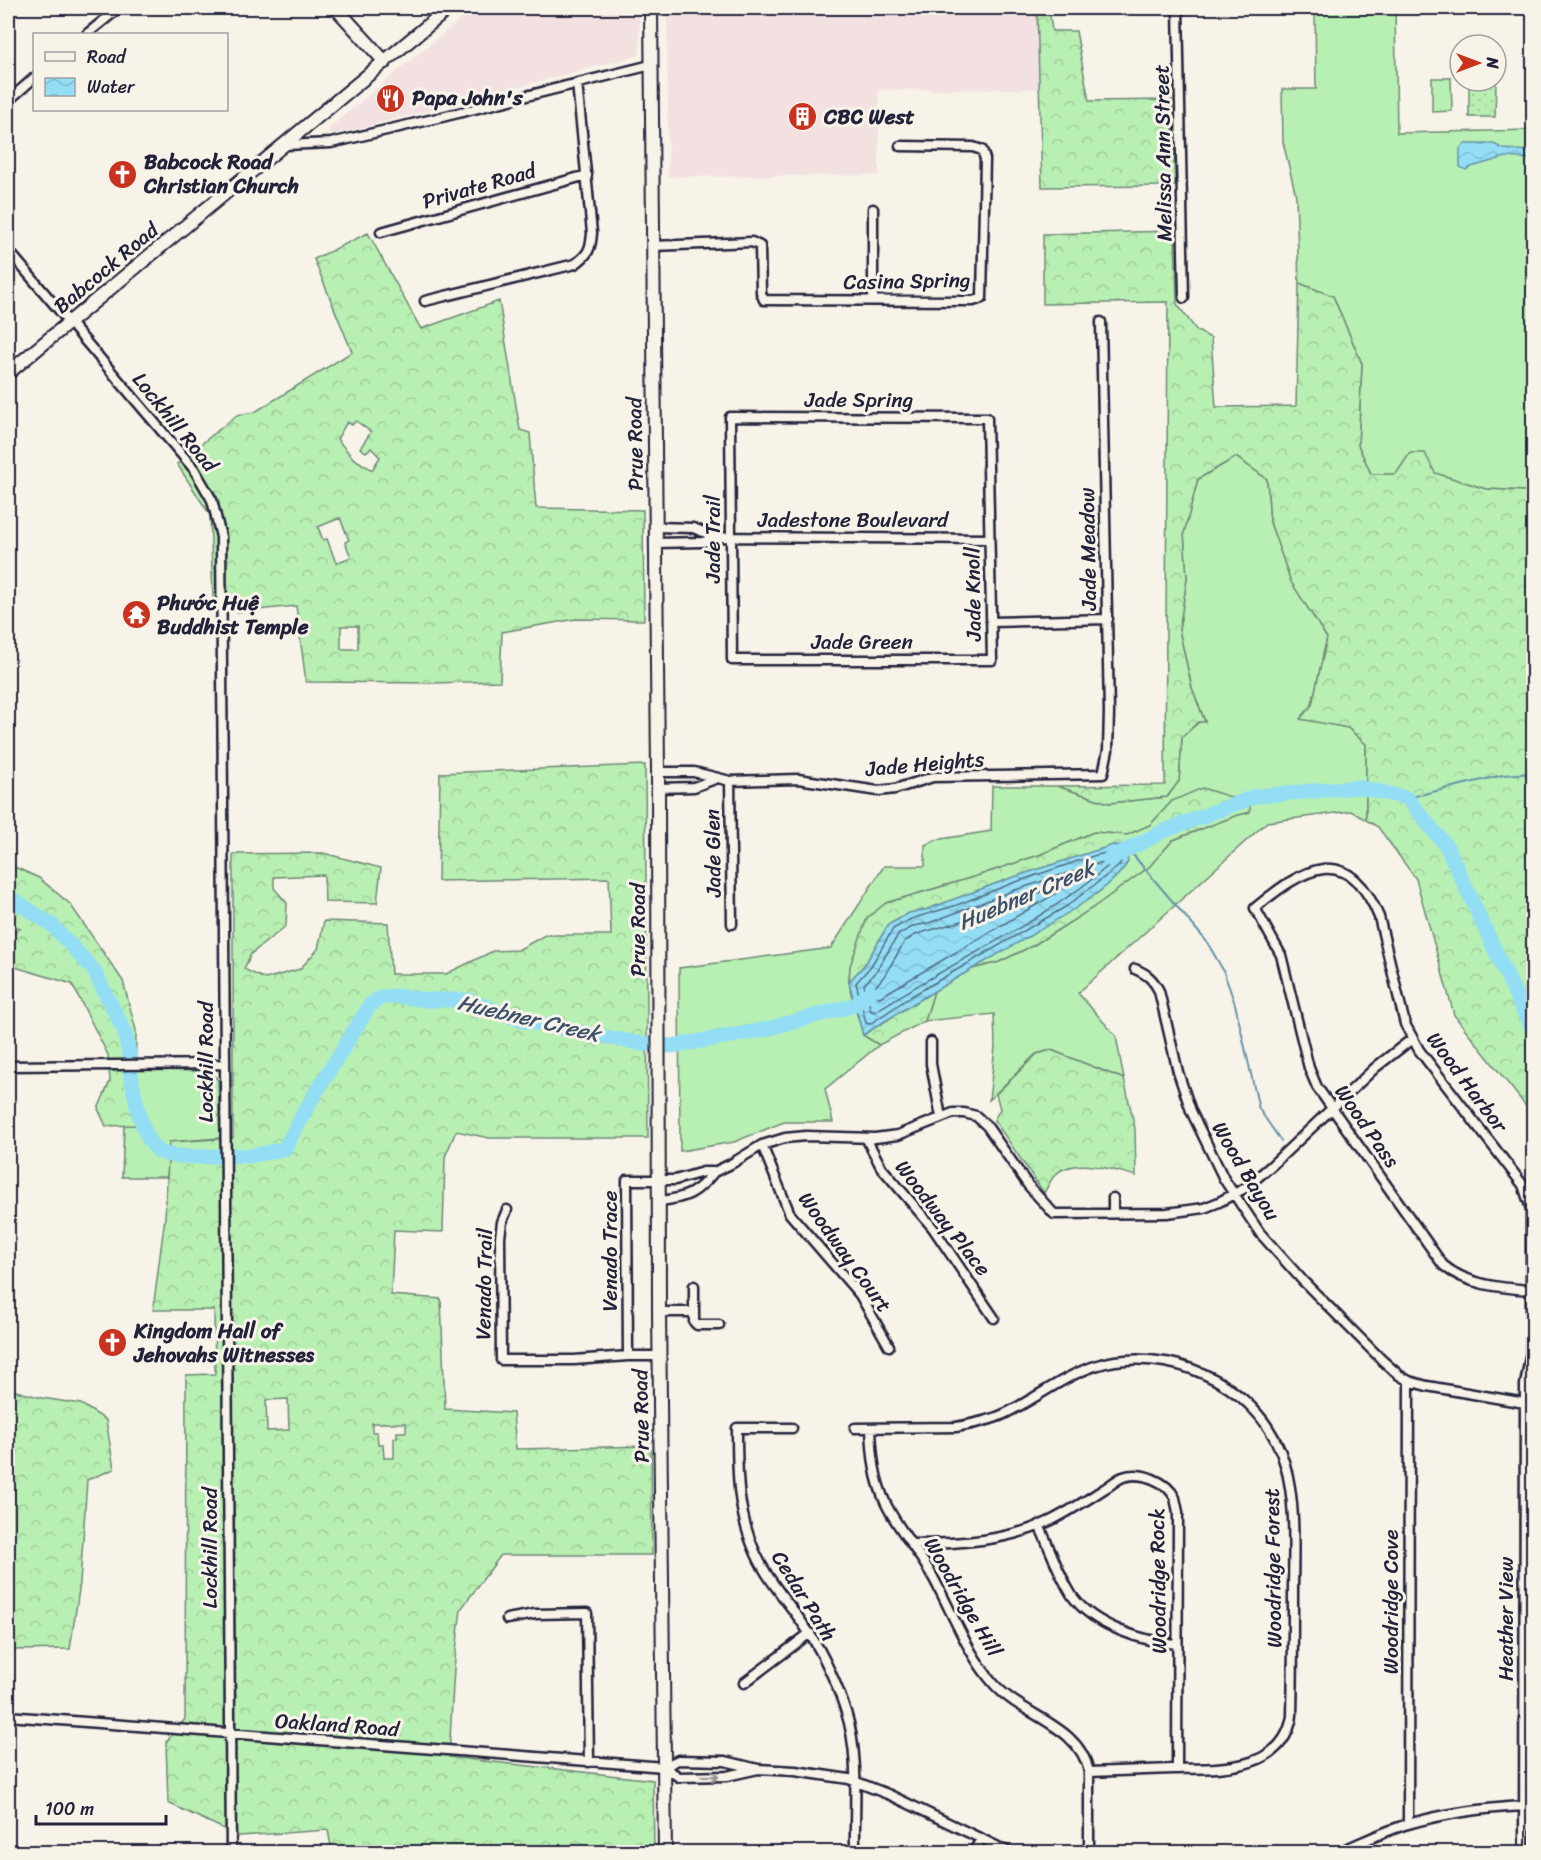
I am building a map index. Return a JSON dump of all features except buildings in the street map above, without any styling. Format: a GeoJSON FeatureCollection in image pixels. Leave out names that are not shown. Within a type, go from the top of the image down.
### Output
{"type":"FeatureCollection","features":[{"type":"Feature","properties":{"kind":"main road"},"geometry":{"type":"LineString","coordinates":[[336,8],[385,62]]}},
{"type":"Feature","properties":{"kind":"main road","name":"Babcock Road"},"geometry":{"type":"LineString","coordinates":[[8,373],[449,8]]}},
{"type":"Feature","properties":{"kind":"main road","name":"Prue Road"},"geometry":{"type":"LineString","coordinates":[[651,8],[664,1852]]}},
{"type":"Feature","properties":{"kind":"street"},"geometry":{"type":"LineString","coordinates":[[88,33],[119,8]]}},
{"type":"Feature","properties":{"kind":"street","name":"Melissa Ann Street"},"geometry":{"type":"LineString","coordinates":[[1178,8],[1184,298]]}},
{"type":"Feature","properties":{"kind":"street"},"geometry":{"type":"LineString","coordinates":[[285,145],[331,143],[651,64]]}},
{"type":"Feature","properties":{"kind":"street"},"geometry":{"type":"LineString","coordinates":[[8,101],[33,79]]}},
{"type":"Feature","properties":{"kind":"street"},"geometry":{"type":"LineString","coordinates":[[425,301],[575,264],[586,257],[590,250],[592,233],[577,83]]}},
{"type":"Feature","properties":{"kind":"street","name":"Casina Spring"},"geometry":{"type":"LineString","coordinates":[[653,246],[752,242],[760,246],[761,293],[764,300],[973,301],[982,297],[985,159],[982,150],[973,147],[900,146]]}},
{"type":"Feature","properties":{"kind":"street","name":"Private Road"},"geometry":{"type":"LineString","coordinates":[[381,232],[587,175]]}},
{"type":"Feature","properties":{"kind":"street"},"geometry":{"type":"LineString","coordinates":[[873,209],[873,300]]}},
{"type":"Feature","properties":{"kind":"street","name":"Lockhill Road"},"geometry":{"type":"LineString","coordinates":[[8,250],[194,469],[213,500],[219,520],[222,570],[231,1852]]}},
{"type":"Feature","properties":{"kind":"street","name":"Jade Meadow"},"geometry":{"type":"LineString","coordinates":[[1101,322],[1109,722],[1108,750],[1103,774]]}},
{"type":"Feature","properties":{"kind":"street","name":"Jade Spring"},"geometry":{"type":"LineString","coordinates":[[730,417],[987,418]]}},
{"type":"Feature","properties":{"kind":"street","name":"Jade Trail"},"geometry":{"type":"LineString","coordinates":[[730,417],[732,660]]}},
{"type":"Feature","properties":{"kind":"street","name":"Jade Knoll"},"geometry":{"type":"LineString","coordinates":[[987,418],[992,660]]}},
{"type":"Feature","properties":{"kind":"street","name":"Jadestone Boulevard"},"geometry":{"type":"LineString","coordinates":[[656,527],[702,530],[717,537]]}},
{"type":"Feature","properties":{"kind":"street"},"geometry":{"type":"LineString","coordinates":[[686,528],[686,543]]}},
{"type":"Feature","properties":{"kind":"street","name":"Jadestone Boulevard"},"geometry":{"type":"LineString","coordinates":[[656,543],[703,542],[717,537],[990,539]]}},
{"type":"Feature","properties":{"kind":"street"},"geometry":{"type":"LineString","coordinates":[[991,622],[1108,619]]}},
{"type":"Feature","properties":{"kind":"street","name":"Jade Green"},"geometry":{"type":"LineString","coordinates":[[732,660],[992,660]]}},
{"type":"Feature","properties":{"kind":"street","name":"Jade Heights"},"geometry":{"type":"LineString","coordinates":[[658,772],[704,773],[715,779],[730,781],[798,778],[878,791],[895,789],[933,777],[1103,774]]}},
{"type":"Feature","properties":{"kind":"street"},"geometry":{"type":"LineString","coordinates":[[687,772],[687,787]]}},
{"type":"Feature","properties":{"kind":"street","name":"Jade Heights"},"geometry":{"type":"LineString","coordinates":[[658,788],[703,785],[715,779]]}},
{"type":"Feature","properties":{"kind":"street","name":"Jade Glen"},"geometry":{"type":"LineString","coordinates":[[730,781],[732,924]]}},
{"type":"Feature","properties":{"kind":"street","name":"Wood Harbor"},"geometry":{"type":"LineString","coordinates":[[1255,908],[1298,876],[1318,870],[1337,869],[1353,876],[1369,896],[1379,917],[1405,1024],[1412,1039],[1523,1185],[1531,1209],[1531,1351],[1525,1385]]}},
{"type":"Feature","properties":{"kind":"street","name":"Wood Pass"},"geometry":{"type":"LineString","coordinates":[[1255,908],[1281,955],[1309,1068],[1317,1087],[1443,1266],[1468,1280],[1499,1287],[1532,1290]]}},
{"type":"Feature","properties":{"kind":"street","name":"Wood Bayou"},"geometry":{"type":"LineString","coordinates":[[1135,969],[1145,973],[1153,980],[1159,991],[1178,1072],[1191,1111],[1234,1195],[1260,1233],[1296,1273],[1383,1361],[1409,1381]]}},
{"type":"Feature","properties":{"kind":"street"},"geometry":{"type":"LineString","coordinates":[[660,1201],[675,1200],[698,1191],[714,1172],[762,1145],[785,1138],[806,1136],[866,1138],[898,1135],[953,1113],[964,1113],[976,1116],[987,1126],[1028,1185],[1054,1214],[1167,1213],[1204,1208],[1234,1195],[1271,1166],[1390,1054],[1412,1039]]}},
{"type":"Feature","properties":{"kind":"street"},"geometry":{"type":"LineString","coordinates":[[931,1042],[931,1064],[941,1117]]}},
{"type":"Feature","properties":{"kind":"street"},"geometry":{"type":"LineString","coordinates":[[8,1066],[224,1064]]}},
{"type":"Feature","properties":{"kind":"street","name":"Woodway Place"},"geometry":{"type":"LineString","coordinates":[[866,1138],[880,1167],[933,1228],[994,1318]]}},
{"type":"Feature","properties":{"kind":"street","name":"Woodway Court"},"geometry":{"type":"LineString","coordinates":[[762,1145],[790,1214],[860,1295],[888,1346]]}},
{"type":"Feature","properties":{"kind":"street"},"geometry":{"type":"LineString","coordinates":[[660,1180],[675,1180],[703,1172],[714,1172]]}},
{"type":"Feature","properties":{"kind":"street"},"geometry":{"type":"LineString","coordinates":[[687,1177],[692,1193]]}},
{"type":"Feature","properties":{"kind":"street","name":"Venado Trace"},"geometry":{"type":"LineString","coordinates":[[628,1356],[627,1180],[660,1180]]}},
{"type":"Feature","properties":{"kind":"street"},"geometry":{"type":"LineString","coordinates":[[1113,1198],[1113,1212]]}},
{"type":"Feature","properties":{"kind":"street","name":"Venado Trail"},"geometry":{"type":"LineString","coordinates":[[507,1210],[502,1222],[500,1237],[501,1360],[574,1360],[628,1356]]}},
{"type":"Feature","properties":{"kind":"street"},"geometry":{"type":"LineString","coordinates":[[694,1286],[694,1322],[697,1325],[719,1325]]}},
{"type":"Feature","properties":{"kind":"street"},"geometry":{"type":"LineString","coordinates":[[659,1312],[694,1312]]}},
{"type":"Feature","properties":{"kind":"street"},"geometry":{"type":"LineString","coordinates":[[628,1356],[660,1356]]}},
{"type":"Feature","properties":{"kind":"street","name":"Woodridge Forest"},"geometry":{"type":"LineString","coordinates":[[855,1428],[956,1427],[989,1420],[1004,1414],[1068,1376],[1114,1361],[1130,1359],[1163,1361],[1194,1370],[1223,1385],[1254,1411],[1277,1445],[1292,1491],[1294,1527],[1293,1716],[1287,1736],[1277,1748],[1264,1757],[1226,1767],[1089,1772]]}},
{"type":"Feature","properties":{"kind":"street"},"geometry":{"type":"LineString","coordinates":[[1409,1381],[1525,1403]]}},
{"type":"Feature","properties":{"kind":"street","name":"Woodridge Cove"},"geometry":{"type":"LineString","coordinates":[[1408,1824],[1409,1381]]}},
{"type":"Feature","properties":{"kind":"street","name":"Heather View"},"geometry":{"type":"LineString","coordinates":[[1524,1852],[1525,1385]]}},
{"type":"Feature","properties":{"kind":"street","name":"Cedar Path"},"geometry":{"type":"LineString","coordinates":[[792,1428],[737,1428],[738,1491],[748,1534],[766,1573],[810,1634],[846,1711],[853,1743],[855,1852]]}},
{"type":"Feature","properties":{"kind":"street","name":"Woodridge Hill"},"geometry":{"type":"LineString","coordinates":[[870,1428],[879,1489],[893,1517],[927,1565],[962,1636],[981,1667],[996,1686],[1013,1701],[1070,1736],[1080,1748],[1089,1772],[1089,1852]]}},
{"type":"Feature","properties":{"kind":"street","name":"Woodridge Rock"},"geometry":{"type":"LineString","coordinates":[[912,1544],[978,1541],[1039,1525],[1051,1521],[1123,1477],[1150,1478],[1165,1485],[1175,1498],[1178,1512],[1177,1769]]}},
{"type":"Feature","properties":{"kind":"street"},"geometry":{"type":"LineString","coordinates":[[1039,1525],[1074,1597],[1085,1610],[1137,1637],[1161,1643],[1178,1644]]}},
{"type":"Feature","properties":{"kind":"street"},"geometry":{"type":"LineString","coordinates":[[507,1619],[534,1614],[586,1613],[589,1762]]}},
{"type":"Feature","properties":{"kind":"street"},"geometry":{"type":"LineString","coordinates":[[744,1683],[810,1634]]}},
{"type":"Feature","properties":{"kind":"street","name":"Oakland Road"},"geometry":{"type":"LineString","coordinates":[[8,1716],[664,1767]]}},
{"type":"Feature","properties":{"kind":"street"},"geometry":{"type":"LineString","coordinates":[[758,1769],[727,1776],[679,1777],[664,1767],[678,1760],[725,1761],[758,1769],[803,1772],[854,1781],[890,1794],[1009,1852]]}},
{"type":"Feature","properties":{"kind":"street"},"geometry":{"type":"LineString","coordinates":[[1339,1852],[1408,1824],[1478,1809],[1524,1806]]}},
{"type":"Feature","properties":{"kind":"street"},"geometry":{"type":"LineString","coordinates":[[974,1852],[981,1838]]}},
{"type":"Feature","properties":{"kind":"shaded area"},"geometry":{"type":"Polygon","coordinates":[[[474,8],[639,8],[640,55],[333,135],[329,133],[329,128],[474,8]]]}},
{"type":"Feature","properties":{"kind":"shaded area"},"geometry":{"type":"Polygon","coordinates":[[[667,8],[1037,8],[1040,89],[879,90],[879,175],[668,177],[667,8]]]}},
{"type":"Feature","properties":{"kind":"green space"},"geometry":{"type":"Polygon","coordinates":[[[1037,8],[1049,8],[1052,31],[1076,31],[1089,101],[1172,100],[1175,186],[1042,187],[1037,8]]]}},
{"type":"Feature","properties":{"kind":"green space"},"geometry":{"type":"Polygon","coordinates":[[[1315,8],[1395,8],[1397,133],[1533,130],[1533,497],[1524,491],[1486,489],[1435,473],[1410,453],[1397,474],[1371,474],[1358,445],[1362,364],[1333,296],[1299,283],[1296,196],[1283,142],[1282,89],[1316,89],[1315,8]]]}},
{"type":"Feature","properties":{"kind":"green space"},"geometry":{"type":"Polygon","coordinates":[[[1432,78],[1448,78],[1448,93],[1451,93],[1452,111],[1432,112],[1432,78]]]}},
{"type":"Feature","properties":{"kind":"green space"},"geometry":{"type":"Polygon","coordinates":[[[1469,93],[1496,93],[1495,117],[1469,117],[1469,93]]]}},
{"type":"Feature","properties":{"kind":"green space"},"geometry":{"type":"Polygon","coordinates":[[[1175,231],[1177,304],[1197,331],[1211,338],[1216,407],[1296,406],[1299,283],[1333,296],[1362,364],[1358,445],[1371,474],[1396,474],[1410,453],[1425,453],[1435,473],[1486,489],[1524,491],[1533,497],[1533,1115],[1454,1015],[1416,879],[1378,827],[1366,820],[1366,744],[1348,728],[1300,719],[1312,705],[1327,638],[1291,582],[1270,522],[1267,479],[1236,457],[1198,479],[1184,533],[1187,579],[1179,630],[1192,688],[1205,722],[1198,722],[1182,737],[1179,781],[1167,797],[1109,803],[1057,786],[1165,785],[1168,302],[1043,304],[1043,234],[1175,231]]]}},
{"type":"Feature","properties":{"kind":"green space"},"geometry":{"type":"Polygon","coordinates":[[[368,233],[421,329],[499,301],[520,430],[530,433],[536,508],[643,510],[644,620],[576,619],[502,632],[500,681],[306,682],[296,606],[238,612],[213,597],[210,515],[177,464],[237,415],[255,412],[352,352],[314,259],[368,233]],[[356,421],[352,425],[347,422],[337,439],[353,458],[372,470],[380,457],[371,448],[366,452],[360,448],[371,432],[356,421]],[[340,518],[318,527],[323,540],[327,539],[336,563],[351,557],[345,542],[349,540],[340,518]],[[341,626],[341,649],[358,649],[358,626],[341,626]]]}},
{"type":"Feature","properties":{"kind":"green space"},"geometry":{"type":"Polygon","coordinates":[[[1236,457],[1267,479],[1270,522],[1291,581],[1327,638],[1312,705],[1348,728],[1366,744],[1366,820],[1351,811],[1267,822],[1078,993],[1116,1036],[1124,1079],[1051,1050],[1036,1054],[989,1100],[995,1047],[994,1014],[925,1021],[934,991],[972,969],[999,962],[1034,945],[1091,909],[1149,867],[1173,840],[1250,812],[1172,801],[1150,825],[1127,835],[1094,832],[1039,855],[886,903],[856,949],[849,980],[863,1035],[879,1045],[825,1089],[833,1122],[784,1122],[734,1142],[680,1151],[679,968],[831,948],[884,866],[925,866],[925,845],[935,840],[991,831],[992,786],[1057,786],[1109,803],[1167,797],[1179,781],[1182,737],[1199,722],[1205,721],[1192,688],[1179,630],[1187,579],[1184,533],[1198,479],[1236,457]]]}},
{"type":"Feature","properties":{"kind":"green space"},"geometry":{"type":"Polygon","coordinates":[[[645,765],[648,1138],[489,1138],[456,1131],[445,1157],[443,1232],[394,1230],[391,1295],[441,1299],[445,1409],[513,1413],[516,1449],[651,1446],[652,1555],[501,1555],[461,1609],[454,1668],[449,1757],[653,1780],[654,1852],[494,1850],[494,1852],[332,1852],[328,1830],[239,1836],[168,1803],[166,1742],[185,1719],[186,1375],[215,1374],[214,1310],[153,1310],[165,1217],[169,1142],[233,1138],[233,854],[323,853],[381,868],[377,903],[325,902],[324,875],[274,877],[274,888],[287,903],[286,926],[251,954],[244,969],[265,979],[300,969],[318,949],[324,921],[388,923],[391,974],[446,974],[493,951],[518,950],[545,935],[611,935],[609,878],[438,881],[440,773],[645,765]],[[288,1399],[266,1400],[267,1431],[289,1430],[288,1399]],[[372,1423],[372,1432],[377,1432],[378,1444],[383,1444],[384,1458],[394,1458],[394,1438],[397,1437],[397,1432],[406,1432],[406,1423],[372,1423]]]}},
{"type":"Feature","properties":{"kind":"green space"},"geometry":{"type":"Polygon","coordinates":[[[1202,788],[1250,803],[1250,812],[1173,840],[1149,867],[1091,909],[1034,945],[999,962],[972,969],[1070,911],[1106,885],[1113,845],[1011,878],[925,910],[909,913],[888,925],[866,963],[849,982],[850,966],[867,918],[886,903],[1039,855],[1094,832],[1127,835],[1150,825],[1172,801],[1202,788]]]}},
{"type":"Feature","properties":{"kind":"green space"},"geometry":{"type":"Polygon","coordinates":[[[8,864],[39,878],[70,904],[123,981],[136,1030],[135,1125],[106,1126],[98,1109],[110,1081],[108,1055],[72,984],[8,965],[8,936],[20,929],[8,920],[8,864]]]}},
{"type":"Feature","properties":{"kind":"green space"},"geometry":{"type":"Polygon","coordinates":[[[934,991],[925,1021],[879,1045],[863,1035],[934,991]]]}},
{"type":"Feature","properties":{"kind":"green space"},"geometry":{"type":"Polygon","coordinates":[[[1051,1050],[1124,1079],[1135,1128],[1136,1176],[1094,1166],[1072,1166],[1054,1176],[1044,1193],[994,1120],[1000,1109],[996,1094],[1037,1054],[1051,1050]]]}},
{"type":"Feature","properties":{"kind":"green space"},"geometry":{"type":"Polygon","coordinates":[[[135,1070],[211,1071],[218,1080],[220,1138],[170,1142],[167,1177],[122,1177],[124,1125],[135,1125],[135,1070]]]}},
{"type":"Feature","properties":{"kind":"green space"},"geometry":{"type":"Polygon","coordinates":[[[8,1389],[42,1398],[81,1404],[106,1420],[114,1469],[87,1480],[80,1583],[70,1649],[13,1650],[12,1507],[8,1508],[8,1389]]]}},
{"type":"Feature","properties":{"kind":"water"},"geometry":{"type":"Polygon","coordinates":[[[1533,140],[1533,171],[1531,159],[1506,157],[1466,170],[1460,167],[1460,149],[1465,144],[1494,144],[1503,149],[1530,151],[1533,140]]]}},
{"type":"Feature","properties":{"kind":"water"},"geometry":{"type":"Polygon","coordinates":[[[1113,845],[1124,845],[1128,862],[1120,873],[1098,893],[863,1035],[849,982],[866,963],[888,925],[909,913],[925,910],[1011,878],[1113,845]]]}},
{"type":"Feature","properties":{"kind":"waterway"},"geometry":{"type":"LineString","coordinates":[[1407,798],[1503,775],[1534,773]]}},
{"type":"Feature","properties":{"kind":"waterway","name":"Huebner Creek"},"geometry":{"type":"LineString","coordinates":[[1109,859],[1164,831],[1256,796],[1359,787],[1407,798],[1447,847],[1534,1034]]}},
{"type":"Feature","properties":{"kind":"waterway"},"geometry":{"type":"LineString","coordinates":[[1128,849],[1207,942],[1223,970],[1235,1004],[1259,1109],[1281,1141]]}},
{"type":"Feature","properties":{"kind":"waterway","name":"Huebner Creek"},"geometry":{"type":"LineString","coordinates":[[8,896],[52,925],[93,969],[124,1030],[130,1057]]}},
{"type":"Feature","properties":{"kind":"waterway","name":"Huebner Creek"},"geometry":{"type":"LineString","coordinates":[[231,1155],[250,1156],[284,1149],[370,1005],[382,997],[469,1000],[523,1021],[643,1044],[673,1046],[763,1030],[855,1005],[871,992]]}},
{"type":"Feature","properties":{"kind":"waterway","name":"Huebner Creek"},"geometry":{"type":"LineString","coordinates":[[130,1070],[140,1116],[155,1148],[175,1156],[218,1156]]}},
{"type":"Feature","properties":{"kind":"place","name":"Papa John's"},"geometry":{"type":"Point","coordinates":[391,98]}},
{"type":"Feature","properties":{"kind":"place","name":"CBC West"},"geometry":{"type":"Point","coordinates":[803,117]}},
{"type":"Feature","properties":{"kind":"place","name":"Babcock Road Christian Church"},"geometry":{"type":"Point","coordinates":[123,174]}},
{"type":"Feature","properties":{"kind":"place","name":"Phước Huệ Buddhist Temple"},"geometry":{"type":"Point","coordinates":[136,615]}},
{"type":"Feature","properties":{"kind":"place","name":"Kingdom Hall of Jehovahs Witnesses"},"geometry":{"type":"Point","coordinates":[113,1343]}}]}
